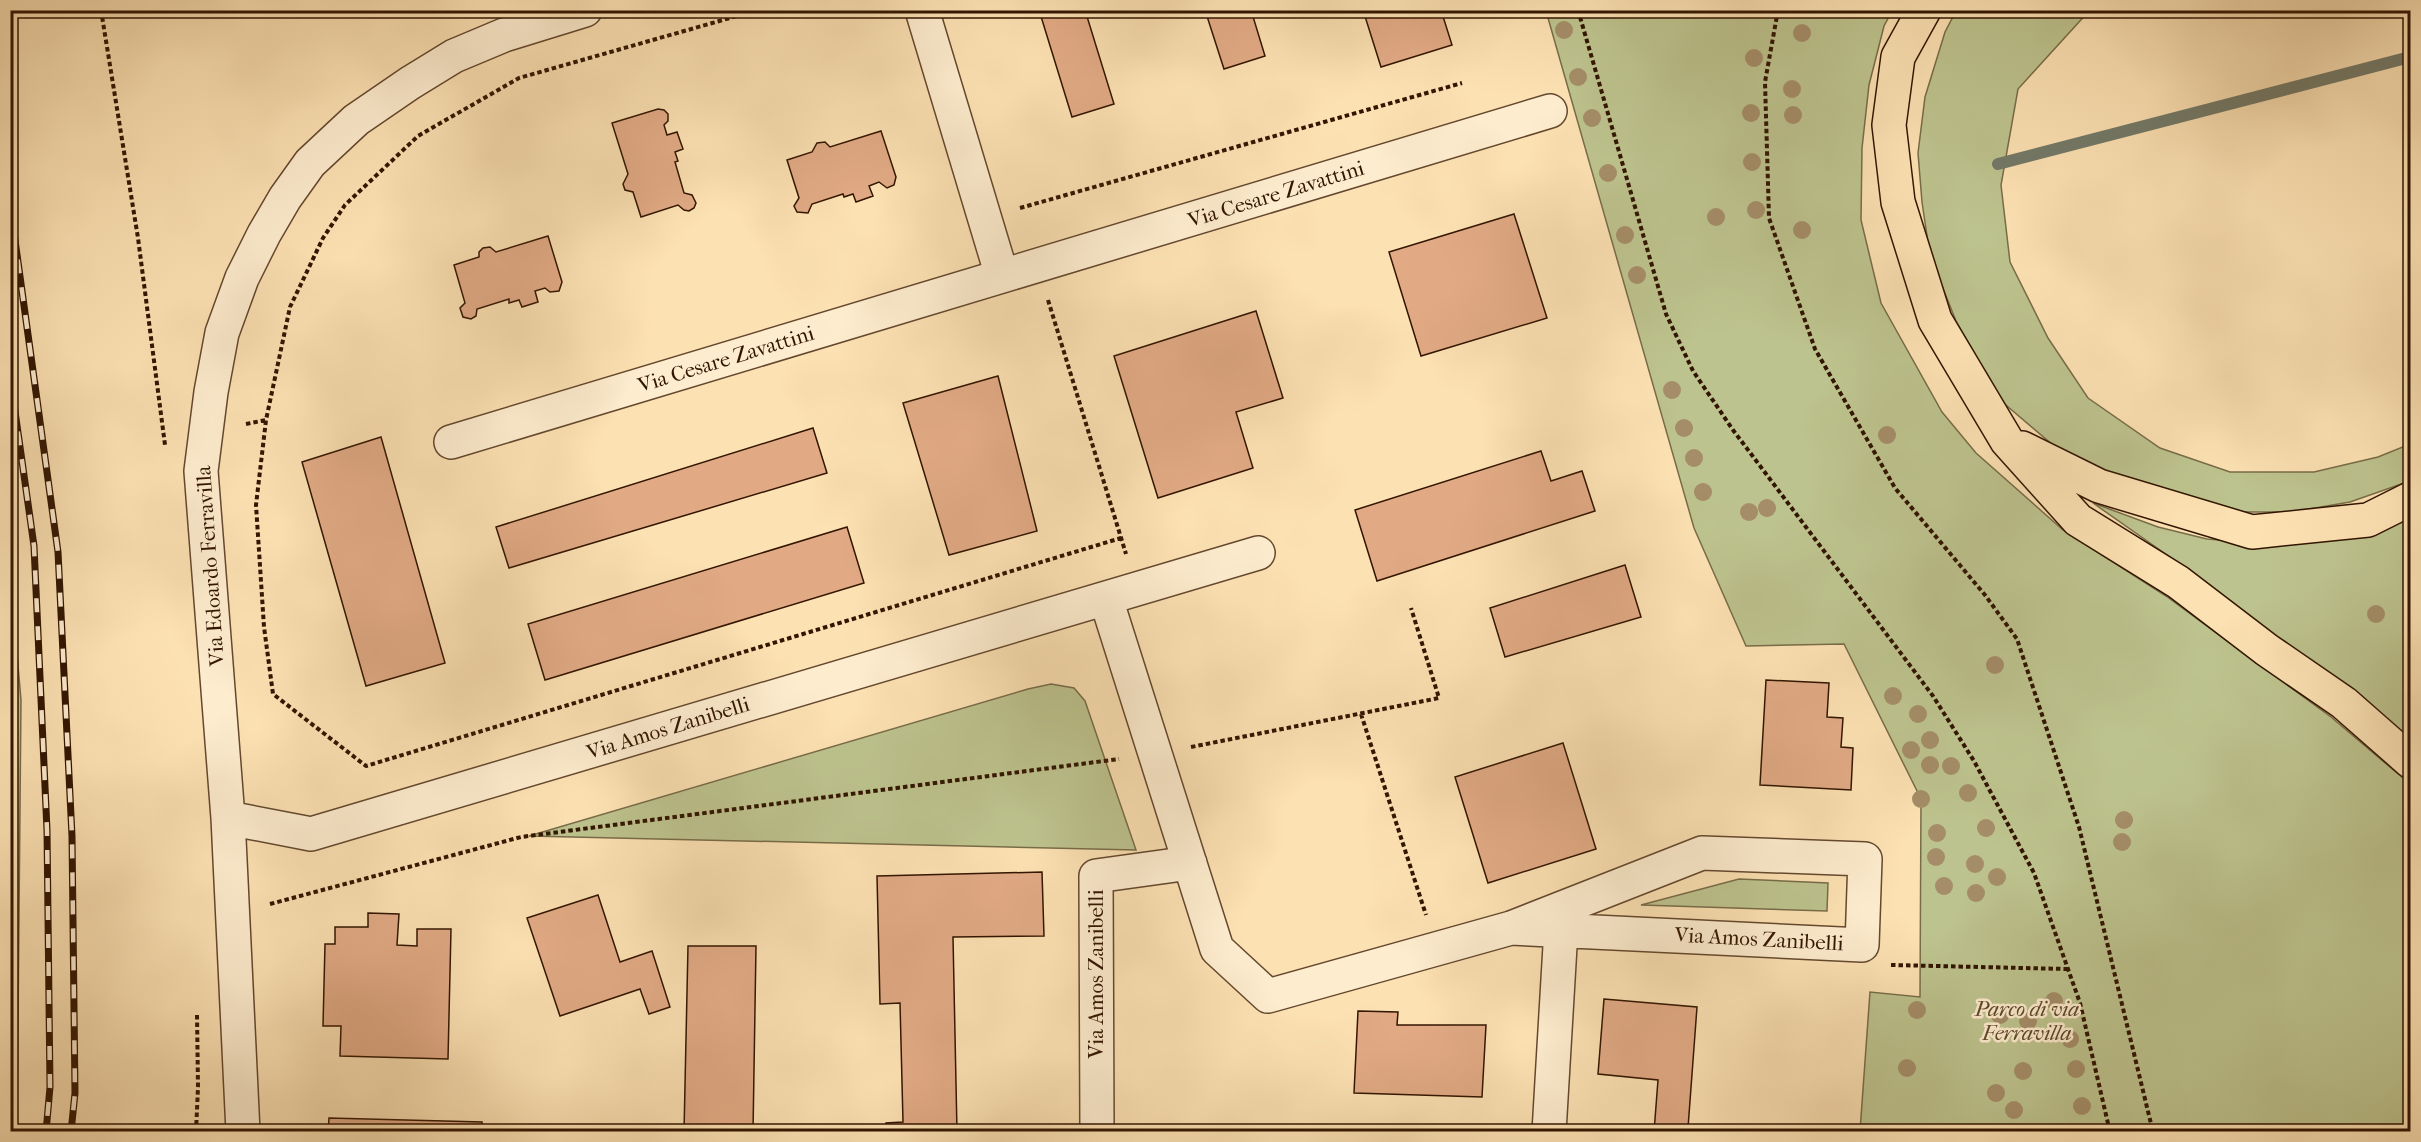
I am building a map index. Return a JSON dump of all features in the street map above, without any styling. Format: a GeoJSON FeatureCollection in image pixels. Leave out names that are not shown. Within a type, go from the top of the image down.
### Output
{"type":"FeatureCollection","features":[{"type":"Feature","properties":{"kind":"highway"},"geometry":{"type":"LineString","coordinates":[[1924,10],[1898,57],[1889,125],[1898,202],[1935,320],[2007,441],[2078,520],[2178,582],[2267,650],[2344,703],[2410,762]]}},
{"type":"Feature","properties":{"kind":"highway"},"geometry":{"type":"LineString","coordinates":[[2007,441],[2099,486],[2252,532],[2368,520],[2410,499]]}},
{"type":"Feature","properties":{"kind":"street","name":"Via Edoardo Ferravilla"},"geometry":{"type":"LineString","coordinates":[[243,1131],[228,818],[201,471],[211,392],[222,333],[242,278],[264,234],[310,163],[356,120],[410,82],[454,56],[504,35],[585,10]]}},
{"type":"Feature","properties":{"kind":"street"},"geometry":{"type":"LineString","coordinates":[[922,10],[1002,276]]}},
{"type":"Feature","properties":{"kind":"street","name":"Via Cesare Zavattini"},"geometry":{"type":"LineString","coordinates":[[451,442],[1550,111]]}},
{"type":"Feature","properties":{"kind":"street","name":"Via Amos Zanibelli"},"geometry":{"type":"LineString","coordinates":[[228,818],[311,834],[1258,553]]}},
{"type":"Feature","properties":{"kind":"street","name":"Via Amos Zanibelli"},"geometry":{"type":"LineString","coordinates":[[1106,598],[1217,949],[1268,996],[1511,928],[1702,853],[1865,859],[1862,945],[1511,928]]}},
{"type":"Feature","properties":{"kind":"street","name":"Via Amos Zanibelli"},"geometry":{"type":"LineString","coordinates":[[1097,1131],[1096,876],[1190,862]]}},
{"type":"Feature","properties":{"kind":"street"},"geometry":{"type":"LineString","coordinates":[[1549,1131],[1561,929]]}},
{"type":"Feature","properties":{"kind":"path"},"geometry":{"type":"LineString","coordinates":[[100,10],[138,238],[165,452]]}},
{"type":"Feature","properties":{"kind":"path"},"geometry":{"type":"LineString","coordinates":[[758,10],[519,78],[417,136],[345,205],[323,238],[290,307],[266,420],[256,505],[264,627],[273,694],[366,766],[1121,538]]}},
{"type":"Feature","properties":{"kind":"path"},"geometry":{"type":"LineString","coordinates":[[1578,10],[1666,314],[1693,371],[1733,430],[1933,696],[1974,761],[2034,873],[2080,1003],[2110,1131]]}},
{"type":"Feature","properties":{"kind":"path"},"geometry":{"type":"LineString","coordinates":[[1778,10],[1765,82],[1769,218],[1815,349],[1895,488],[1985,595],[2017,639],[2079,827],[2153,1131]]}},
{"type":"Feature","properties":{"kind":"path"},"geometry":{"type":"LineString","coordinates":[[1017,198],[1021,209],[1462,83]]}},
{"type":"Feature","properties":{"kind":"path"},"geometry":{"type":"LineString","coordinates":[[1037,266],[1137,589]]}},
{"type":"Feature","properties":{"kind":"path"},"geometry":{"type":"LineString","coordinates":[[232,908],[267,905],[521,837],[1155,754],[1439,698],[1411,608]]}},
{"type":"Feature","properties":{"kind":"path"},"geometry":{"type":"LineString","coordinates":[[1361,714],[1437,949]]}},
{"type":"Feature","properties":{"kind":"path"},"geometry":{"type":"LineString","coordinates":[[196,1131],[197,1004]]}},
{"type":"Feature","properties":{"kind":"green space","name":"Parco di via Ferravilla"},"geometry":{"type":"Polygon","coordinates":[[[1546,11],[1892,11],[1884,26],[1869,85],[1862,148],[1861,220],[1881,303],[1942,412],[1976,453],[2063,530],[2166,596],[2331,717],[2410,784],[2410,1131],[1860,1131],[1870,992],[1920,997],[1921,799],[1844,644],[1746,646],[1694,528],[1546,11]]]}},
{"type":"Feature","properties":{"kind":"green space"},"geometry":{"type":"Polygon","coordinates":[[[1956,11],[2089,11],[2018,89],[2001,185],[2010,262],[2048,338],[2088,398],[2160,448],[2230,472],[2314,472],[2378,457],[2410,444],[2410,481],[2350,502],[2292,512],[2231,512],[2156,497],[2060,451],[2000,400],[1956,321],[1930,256],[1922,202],[1918,153],[1925,97],[1945,32],[1956,11]]]}},
{"type":"Feature","properties":{"kind":"green space"},"geometry":{"type":"Polygon","coordinates":[[[2093,503],[2158,527],[2207,539],[2282,545],[2410,513],[2410,742],[2187,569],[2093,503]]]}},
{"type":"Feature","properties":{"kind":"green space"},"geometry":{"type":"Polygon","coordinates":[[[11,586],[21,700],[17,1132],[10,1131],[11,586]]]}},
{"type":"Feature","properties":{"kind":"green space"},"geometry":{"type":"Polygon","coordinates":[[[1051,684],[1074,688],[1085,701],[1136,850],[529,836],[1028,689],[1051,684]]]}},
{"type":"Feature","properties":{"kind":"green space"},"geometry":{"type":"Polygon","coordinates":[[[1739,879],[1828,883],[1827,911],[1641,905],[1739,879]]]}},
{"type":"Feature","properties":{"kind":"building"},"geometry":{"type":"Polygon","coordinates":[[[1039,10],[1085,10],[1114,104],[1072,117],[1039,10]]]}},
{"type":"Feature","properties":{"kind":"building"},"geometry":{"type":"Polygon","coordinates":[[[1205,10],[1251,10],[1265,56],[1224,69],[1205,10]]]}},
{"type":"Feature","properties":{"kind":"building"},"geometry":{"type":"Polygon","coordinates":[[[1363,10],[1441,10],[1452,45],[1381,67],[1363,10]]]}},
{"type":"Feature","properties":{"kind":"building"},"geometry":{"type":"Polygon","coordinates":[[[658,109],[668,114],[668,121],[664,125],[667,135],[677,132],[683,149],[675,152],[678,161],[675,162],[684,193],[692,195],[696,203],[689,211],[678,205],[641,217],[633,192],[625,190],[623,184],[628,174],[612,123],[658,109]]]}},
{"type":"Feature","properties":{"kind":"building"},"geometry":{"type":"Polygon","coordinates":[[[881,131],[896,177],[894,185],[887,188],[879,182],[869,186],[873,196],[856,202],[853,194],[844,197],[843,194],[812,204],[808,213],[797,212],[794,206],[799,198],[787,160],[812,152],[817,143],[825,142],[830,147],[881,131]]]}},
{"type":"Feature","properties":{"kind":"building"},"geometry":{"type":"Polygon","coordinates":[[[1514,214],[1547,318],[1421,356],[1389,252],[1514,214]]]}},
{"type":"Feature","properties":{"kind":"building"},"geometry":{"type":"Polygon","coordinates":[[[548,236],[562,282],[559,291],[550,292],[545,288],[535,291],[538,302],[522,307],[519,300],[509,303],[509,299],[477,309],[476,316],[471,319],[463,317],[460,308],[465,303],[454,265],[479,257],[479,252],[483,248],[490,247],[496,252],[548,236]]]}},
{"type":"Feature","properties":{"kind":"building"},"geometry":{"type":"Polygon","coordinates":[[[1256,311],[1283,398],[1236,412],[1253,468],[1158,498],[1114,356],[1256,311]]]}},
{"type":"Feature","properties":{"kind":"building"},"geometry":{"type":"Polygon","coordinates":[[[998,376],[1037,531],[949,555],[903,403],[998,376]]]}},
{"type":"Feature","properties":{"kind":"building"},"geometry":{"type":"Polygon","coordinates":[[[813,428],[827,473],[509,568],[496,527],[813,428]]]}},
{"type":"Feature","properties":{"kind":"building"},"geometry":{"type":"Polygon","coordinates":[[[381,437],[445,663],[366,686],[302,462],[381,437]]]}},
{"type":"Feature","properties":{"kind":"building"},"geometry":{"type":"Polygon","coordinates":[[[1541,451],[1551,481],[1582,471],[1595,511],[1377,581],[1355,510],[1541,451]]]}},
{"type":"Feature","properties":{"kind":"building"},"geometry":{"type":"Polygon","coordinates":[[[847,527],[864,583],[545,680],[528,624],[847,527]]]}},
{"type":"Feature","properties":{"kind":"building"},"geometry":{"type":"Polygon","coordinates":[[[1625,565],[1641,617],[1505,657],[1490,608],[1625,565]]]}},
{"type":"Feature","properties":{"kind":"building"},"geometry":{"type":"Polygon","coordinates":[[[1766,680],[1829,683],[1827,717],[1843,718],[1841,747],[1853,748],[1851,790],[1760,785],[1766,680]]]}},
{"type":"Feature","properties":{"kind":"building"},"geometry":{"type":"Polygon","coordinates":[[[1563,743],[1596,849],[1488,883],[1455,777],[1563,743]]]}},
{"type":"Feature","properties":{"kind":"building"},"geometry":{"type":"Polygon","coordinates":[[[1042,872],[1044,936],[953,937],[957,1132],[886,1132],[886,1123],[903,1122],[900,1003],[880,1004],[877,876],[1042,872]]]}},
{"type":"Feature","properties":{"kind":"building"},"geometry":{"type":"Polygon","coordinates":[[[598,895],[620,962],[652,951],[670,1007],[649,1014],[640,989],[560,1016],[527,918],[598,895]]]}},
{"type":"Feature","properties":{"kind":"building"},"geometry":{"type":"Polygon","coordinates":[[[368,913],[399,914],[397,945],[417,946],[417,929],[451,929],[448,1059],[340,1056],[341,1026],[323,1026],[325,944],[335,944],[335,927],[368,927],[368,913]]]}},
{"type":"Feature","properties":{"kind":"building"},"geometry":{"type":"Polygon","coordinates":[[[688,946],[756,946],[753,1132],[684,1132],[688,946]]]}},
{"type":"Feature","properties":{"kind":"building"},"geometry":{"type":"Polygon","coordinates":[[[1604,999],[1697,1007],[1688,1128],[1732,1132],[1654,1132],[1658,1080],[1598,1074],[1604,999]]]}},
{"type":"Feature","properties":{"kind":"building"},"geometry":{"type":"Polygon","coordinates":[[[1358,1011],[1398,1012],[1397,1025],[1486,1025],[1482,1097],[1354,1093],[1358,1011]]]}},
{"type":"Feature","properties":{"kind":"building"},"geometry":{"type":"Polygon","coordinates":[[[329,1118],[482,1122],[482,1132],[328,1132],[329,1118]]]}},
{"type":"Feature","properties":{"kind":"building"},"geometry":{"type":"Polygon","coordinates":[[[1235,1126],[1236,1132],[1216,1132],[1235,1126]]]}},
{"type":"Feature","properties":{"kind":"waterway"},"geometry":{"type":"LineString","coordinates":[[1998,164],[2410,57]]}},
{"type":"Feature","properties":{"kind":"railway"},"geometry":{"type":"LineString","coordinates":[[10,204],[58,552],[72,836],[75,1093],[71,1132]]}},
{"type":"Feature","properties":{"kind":"railway"},"geometry":{"type":"LineString","coordinates":[[10,376],[34,546],[47,830],[50,1087],[46,1132]]}}]}
